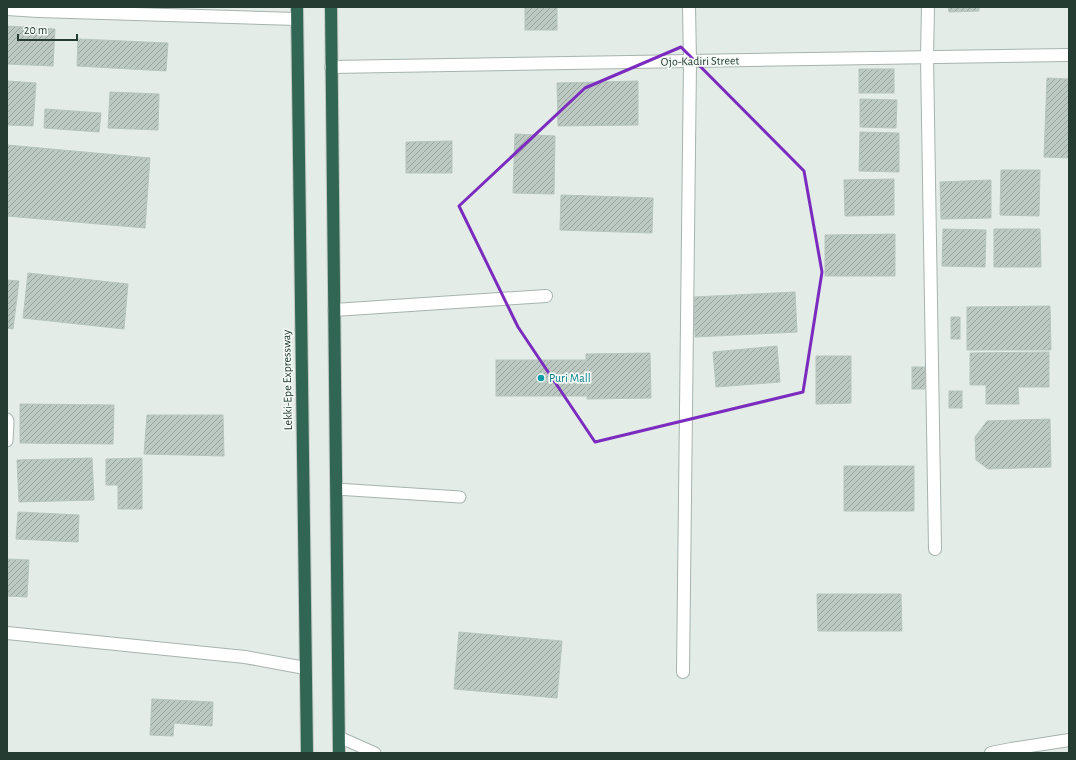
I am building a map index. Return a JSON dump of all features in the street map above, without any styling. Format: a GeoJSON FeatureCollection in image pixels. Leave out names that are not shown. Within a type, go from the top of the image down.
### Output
{"type":"FeatureCollection","features":[{"type":"Feature","properties":{"kind":"highway"},"geometry":{"type":"LineString","coordinates":[[330,7],[339,753]]}},
{"type":"Feature","properties":{"kind":"highway","name":"Lekki-Epe Expressway"},"geometry":{"type":"LineString","coordinates":[[297,13],[306,753]]}},
{"type":"Feature","properties":{"kind":"street"},"geometry":{"type":"LineString","coordinates":[[683,672],[690,61],[689,7]]}},
{"type":"Feature","properties":{"kind":"street"},"geometry":{"type":"LineString","coordinates":[[928,7],[927,57],[935,548]]}},
{"type":"Feature","properties":{"kind":"street"},"geometry":{"type":"LineString","coordinates":[[7,8],[46,11],[297,13]]}},
{"type":"Feature","properties":{"kind":"street","name":"Ojo-Kadiri Street"},"geometry":{"type":"LineString","coordinates":[[331,68],[1069,55]]}},
{"type":"Feature","properties":{"kind":"street"},"geometry":{"type":"LineString","coordinates":[[334,310],[546,296]]}},
{"type":"Feature","properties":{"kind":"street"},"geometry":{"type":"LineString","coordinates":[[7,633],[245,657],[305,668]]}},
{"type":"Feature","properties":{"kind":"street"},"geometry":{"type":"LineString","coordinates":[[991,753],[1069,740]]}},
{"type":"Feature","properties":{"kind":"lane"},"geometry":{"type":"LineString","coordinates":[[7,419],[7,441]]}},
{"type":"Feature","properties":{"kind":"lane"},"geometry":{"type":"LineString","coordinates":[[336,489],[460,497]]}},
{"type":"Feature","properties":{"kind":"lane"},"geometry":{"type":"LineString","coordinates":[[339,737],[375,753]]}},
{"type":"Feature","properties":{"kind":"highlighted area"},"geometry":{"type":"Polygon","coordinates":[[[681,47],[804,171],[822,272],[803,392],[595,442],[518,327],[459,206],[585,88],[681,47]]]}},
{"type":"Feature","properties":{"kind":"building"},"geometry":{"type":"Polygon","coordinates":[[[525,7],[557,7],[557,30],[525,30],[525,7]]]}},
{"type":"Feature","properties":{"kind":"building"},"geometry":{"type":"Polygon","coordinates":[[[948,7],[979,7],[979,11],[949,12],[948,7]]]}},
{"type":"Feature","properties":{"kind":"building"},"geometry":{"type":"Polygon","coordinates":[[[7,26],[55,29],[53,66],[7,64],[7,26]]]}},
{"type":"Feature","properties":{"kind":"building"},"geometry":{"type":"Polygon","coordinates":[[[78,39],[168,43],[166,71],[77,66],[78,39]]]}},
{"type":"Feature","properties":{"kind":"building"},"geometry":{"type":"Polygon","coordinates":[[[859,69],[894,69],[894,93],[859,93],[859,69]]]}},
{"type":"Feature","properties":{"kind":"building"},"geometry":{"type":"Polygon","coordinates":[[[1047,78],[1069,79],[1069,158],[1044,157],[1047,78]]]}},
{"type":"Feature","properties":{"kind":"building"},"geometry":{"type":"Polygon","coordinates":[[[7,81],[36,83],[33,126],[7,125],[7,81]]]}},
{"type":"Feature","properties":{"kind":"building"},"geometry":{"type":"Polygon","coordinates":[[[638,81],[638,125],[558,126],[557,83],[638,81]]]}},
{"type":"Feature","properties":{"kind":"building"},"geometry":{"type":"Polygon","coordinates":[[[110,92],[159,94],[158,130],[108,128],[110,92]]]}},
{"type":"Feature","properties":{"kind":"building"},"geometry":{"type":"Polygon","coordinates":[[[860,99],[897,100],[896,128],[860,127],[860,99]]]}},
{"type":"Feature","properties":{"kind":"building"},"geometry":{"type":"Polygon","coordinates":[[[45,109],[101,113],[99,132],[44,128],[45,109]]]}},
{"type":"Feature","properties":{"kind":"building"},"geometry":{"type":"Polygon","coordinates":[[[860,132],[899,133],[899,172],[859,171],[860,132]]]}},
{"type":"Feature","properties":{"kind":"building"},"geometry":{"type":"Polygon","coordinates":[[[515,134],[555,136],[554,194],[513,193],[515,134]]]}},
{"type":"Feature","properties":{"kind":"building"},"geometry":{"type":"Polygon","coordinates":[[[452,141],[452,173],[406,173],[406,142],[452,141]]]}},
{"type":"Feature","properties":{"kind":"building"},"geometry":{"type":"Polygon","coordinates":[[[7,145],[150,158],[145,228],[7,216],[7,145]]]}},
{"type":"Feature","properties":{"kind":"building"},"geometry":{"type":"Polygon","coordinates":[[[1001,170],[1040,170],[1039,216],[1000,215],[1001,170]]]}},
{"type":"Feature","properties":{"kind":"building"},"geometry":{"type":"Polygon","coordinates":[[[894,179],[894,215],[845,216],[844,180],[894,179]]]}},
{"type":"Feature","properties":{"kind":"building"},"geometry":{"type":"Polygon","coordinates":[[[991,180],[991,218],[941,219],[940,182],[991,180]]]}},
{"type":"Feature","properties":{"kind":"building"},"geometry":{"type":"Polygon","coordinates":[[[561,195],[653,198],[652,233],[560,230],[561,195]]]}},
{"type":"Feature","properties":{"kind":"building"},"geometry":{"type":"Polygon","coordinates":[[[943,229],[986,230],[985,267],[942,266],[943,229]]]}},
{"type":"Feature","properties":{"kind":"building"},"geometry":{"type":"Polygon","coordinates":[[[994,229],[1040,229],[1041,267],[994,267],[994,229]]]}},
{"type":"Feature","properties":{"kind":"building"},"geometry":{"type":"Polygon","coordinates":[[[895,234],[895,276],[825,276],[825,235],[895,234]]]}},
{"type":"Feature","properties":{"kind":"building"},"geometry":{"type":"Polygon","coordinates":[[[28,273],[128,284],[124,329],[23,318],[28,273]]]}},
{"type":"Feature","properties":{"kind":"building"},"geometry":{"type":"Polygon","coordinates":[[[7,280],[19,281],[13,329],[7,328],[7,280]]]}},
{"type":"Feature","properties":{"kind":"building"},"geometry":{"type":"Polygon","coordinates":[[[795,292],[797,332],[695,337],[694,297],[795,292]]]}},
{"type":"Feature","properties":{"kind":"building"},"geometry":{"type":"Polygon","coordinates":[[[1050,306],[1051,350],[967,350],[967,307],[1050,306]]]}},
{"type":"Feature","properties":{"kind":"building"},"geometry":{"type":"Polygon","coordinates":[[[951,317],[960,317],[960,339],[951,339],[951,317]]]}},
{"type":"Feature","properties":{"kind":"building"},"geometry":{"type":"Polygon","coordinates":[[[777,346],[780,382],[716,387],[713,352],[777,346]]]}},
{"type":"Feature","properties":{"kind":"building"},"geometry":{"type":"Polygon","coordinates":[[[1049,352],[1049,387],[1018,387],[1019,404],[986,404],[986,385],[970,385],[970,353],[1049,352]]]}},
{"type":"Feature","properties":{"kind":"building"},"geometry":{"type":"Polygon","coordinates":[[[650,353],[651,398],[587,399],[586,354],[650,353]]]}},
{"type":"Feature","properties":{"kind":"building"},"geometry":{"type":"Polygon","coordinates":[[[816,356],[851,356],[851,403],[816,404],[816,356]]]}},
{"type":"Feature","properties":{"kind":"building","name":"Puri Mall"},"geometry":{"type":"Polygon","coordinates":[[[496,360],[586,360],[586,396],[496,396],[496,360]]]}},
{"type":"Feature","properties":{"kind":"building"},"geometry":{"type":"Polygon","coordinates":[[[912,367],[925,367],[925,389],[912,389],[912,367]]]}},
{"type":"Feature","properties":{"kind":"building"},"geometry":{"type":"Polygon","coordinates":[[[949,391],[962,391],[962,408],[949,408],[949,391]]]}},
{"type":"Feature","properties":{"kind":"building"},"geometry":{"type":"Polygon","coordinates":[[[20,404],[114,405],[113,444],[20,443],[20,404]]]}},
{"type":"Feature","properties":{"kind":"building"},"geometry":{"type":"Polygon","coordinates":[[[147,415],[223,415],[224,456],[144,454],[147,415]]]}},
{"type":"Feature","properties":{"kind":"building"},"geometry":{"type":"Polygon","coordinates":[[[1050,419],[1051,467],[988,469],[976,460],[975,437],[987,421],[1050,419]]]}},
{"type":"Feature","properties":{"kind":"building"},"geometry":{"type":"Polygon","coordinates":[[[92,458],[94,500],[19,502],[17,460],[92,458]]]}},
{"type":"Feature","properties":{"kind":"building"},"geometry":{"type":"Polygon","coordinates":[[[142,458],[142,509],[118,509],[118,485],[106,485],[106,459],[142,458]]]}},
{"type":"Feature","properties":{"kind":"building"},"geometry":{"type":"Polygon","coordinates":[[[844,466],[914,466],[914,511],[844,511],[844,466]]]}},
{"type":"Feature","properties":{"kind":"building"},"geometry":{"type":"Polygon","coordinates":[[[18,512],[79,515],[78,542],[16,539],[18,512]]]}},
{"type":"Feature","properties":{"kind":"building"},"geometry":{"type":"Polygon","coordinates":[[[7,559],[29,560],[27,597],[7,596],[7,559]]]}},
{"type":"Feature","properties":{"kind":"building"},"geometry":{"type":"Polygon","coordinates":[[[817,594],[901,594],[902,631],[818,631],[817,594]]]}},
{"type":"Feature","properties":{"kind":"building"},"geometry":{"type":"Polygon","coordinates":[[[459,632],[562,641],[557,698],[454,689],[459,632]]]}},
{"type":"Feature","properties":{"kind":"building"},"geometry":{"type":"Polygon","coordinates":[[[152,699],[213,702],[212,726],[174,723],[173,736],[150,735],[152,699]]]}},
{"type":"Feature","properties":{"kind":"place","name":"Puri Mall"},"geometry":{"type":"Point","coordinates":[541,378]}}]}
